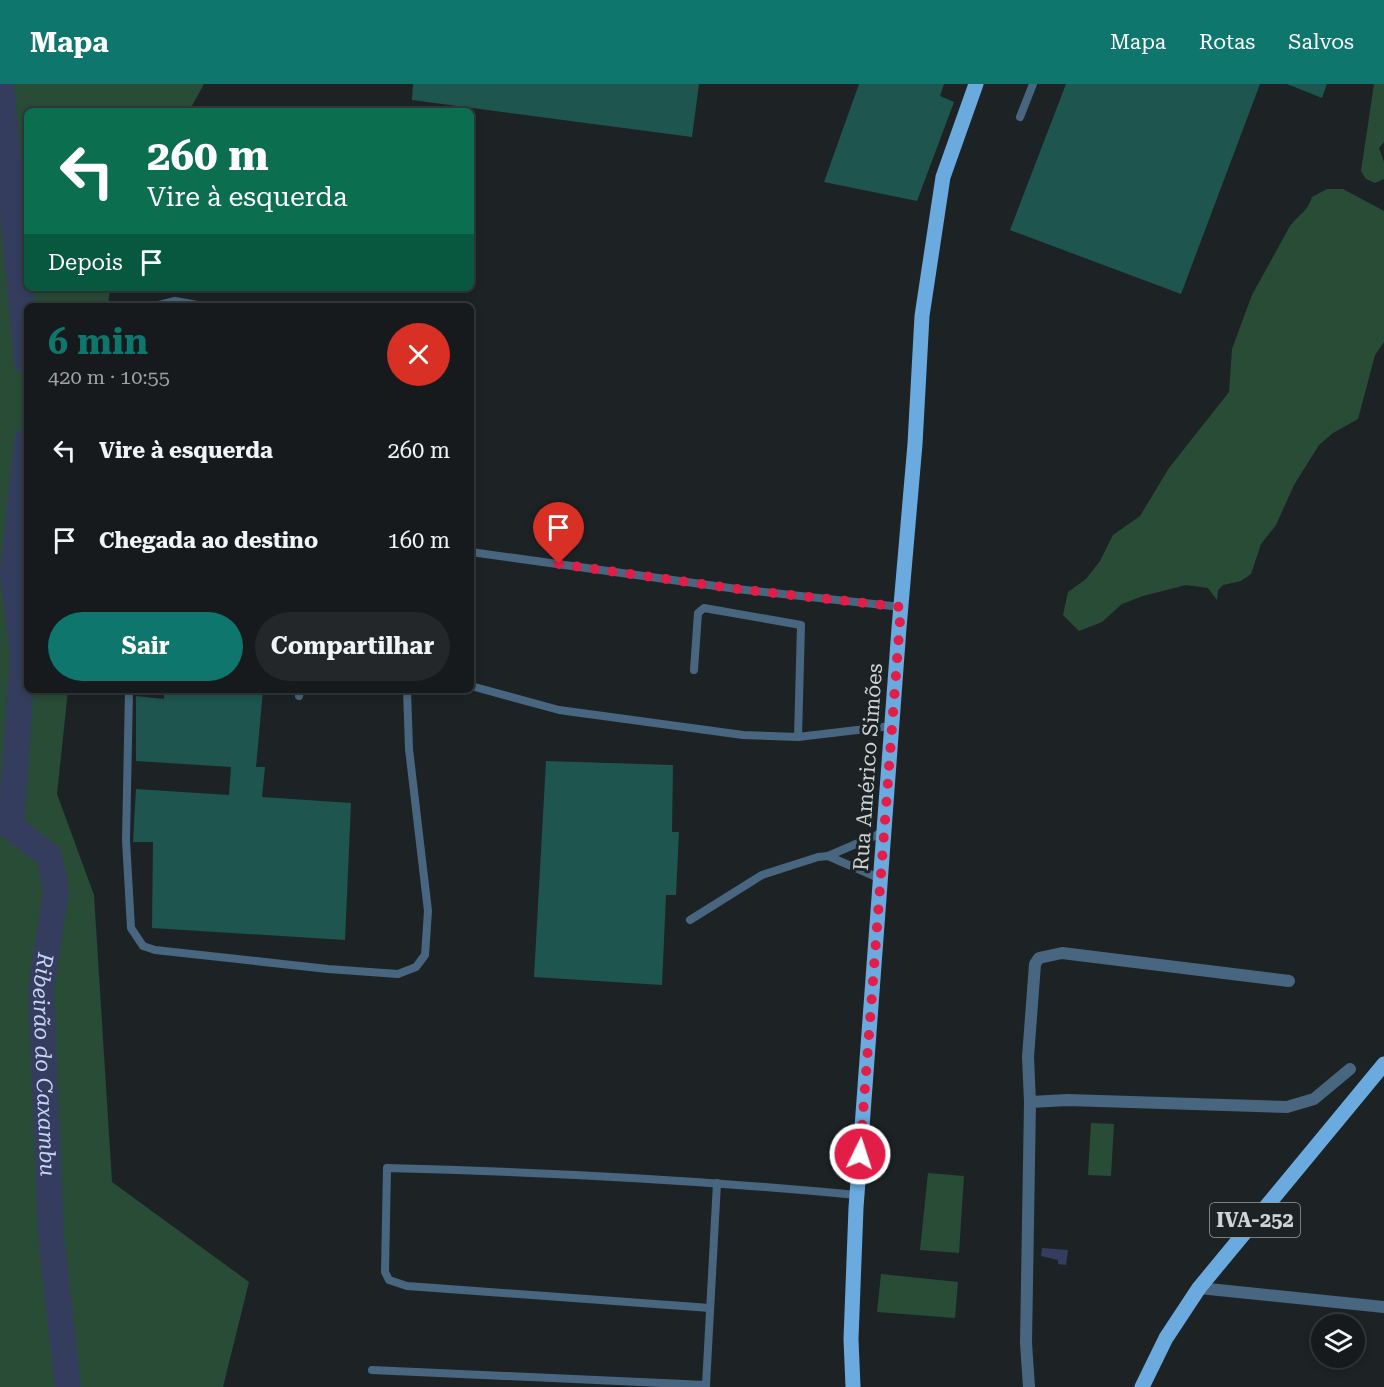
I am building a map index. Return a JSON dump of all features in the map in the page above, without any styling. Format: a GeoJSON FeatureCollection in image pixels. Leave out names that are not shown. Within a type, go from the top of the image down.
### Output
{"type":"FeatureCollection","features":[{"type":"Feature","properties":{"kind":"main road","name":"Rua Américo Simões"},"geometry":{"type":"LineString","coordinates":[[853,1387],[851,1339],[857,1195],[891,726],[915,444],[922,316],[943,177],[976,84]]}},
{"type":"Feature","properties":{"kind":"main road","name":"IVA-252"},"geometry":{"type":"LineString","coordinates":[[1142,1387],[1166,1338],[1199,1288],[1384,1064]]}},
{"type":"Feature","properties":{"kind":"street"},"geometry":{"type":"LineString","coordinates":[[1029,1387],[1026,1343],[1030,1102],[1028,1057],[1035,964],[1040,958],[1062,953],[1289,981]]}},
{"type":"Feature","properties":{"kind":"street"},"geometry":{"type":"LineString","coordinates":[[1030,1102],[1068,1100],[1287,1107],[1314,1100],[1350,1069]]}},
{"type":"Feature","properties":{"kind":"street"},"geometry":{"type":"LineString","coordinates":[[1199,1288],[1384,1307]]}},
{"type":"Feature","properties":{"kind":"lane"},"geometry":{"type":"LineString","coordinates":[[1020,117],[1033,84]]}},
{"type":"Feature","properties":{"kind":"lane"},"geometry":{"type":"LineString","coordinates":[[167,303],[175,301],[186,303]]}},
{"type":"Feature","properties":{"kind":"lane"},"geometry":{"type":"LineString","coordinates":[[474,552],[737,589],[901,607]]}},
{"type":"Feature","properties":{"kind":"lane"},"geometry":{"type":"LineString","coordinates":[[694,670],[699,613],[704,608],[801,625],[798,737]]}},
{"type":"Feature","properties":{"kind":"lane"},"geometry":{"type":"LineString","coordinates":[[474,687],[558,710],[743,735],[798,737],[891,726]]}},
{"type":"Feature","properties":{"kind":"lane"},"geometry":{"type":"LineString","coordinates":[[129,693],[126,840],[131,928],[143,946],[155,950],[317,968],[398,974],[416,967],[425,955],[428,941],[428,911],[409,749],[407,693]]}},
{"type":"Feature","properties":{"kind":"lane"},"geometry":{"type":"LineString","coordinates":[[690,920],[762,876],[784,867],[828,856],[884,832]]}},
{"type":"Feature","properties":{"kind":"lane"},"geometry":{"type":"LineString","coordinates":[[828,856],[881,879]]}},
{"type":"Feature","properties":{"kind":"lane"},"geometry":{"type":"LineString","coordinates":[[710,1308],[407,1286],[389,1280],[385,1272],[387,1168],[509,1171],[717,1183],[857,1195]]}},
{"type":"Feature","properties":{"kind":"lane"},"geometry":{"type":"LineString","coordinates":[[372,1370],[706,1385],[717,1183]]}},
{"type":"Feature","properties":{"kind":"green space"},"geometry":{"type":"Polygon","coordinates":[[[0,84],[204,84],[191,108],[24,108],[24,291],[110,291],[108,303],[24,303],[24,693],[68,693],[57,794],[94,895],[112,1182],[249,1282],[223,1387],[0,1387],[0,84]]]}},
{"type":"Feature","properties":{"kind":"green space"},"geometry":{"type":"Polygon","coordinates":[[[1374,84],[1384,84],[1384,142],[1379,148],[1384,162],[1384,179],[1375,183],[1366,179],[1361,171],[1374,84]]]}},
{"type":"Feature","properties":{"kind":"green space"},"geometry":{"type":"Polygon","coordinates":[[[1327,189],[1343,189],[1384,211],[1384,342],[1375,355],[1358,419],[1333,433],[1319,445],[1294,485],[1276,525],[1261,544],[1251,574],[1241,581],[1223,585],[1218,590],[1217,600],[1208,588],[1186,585],[1122,604],[1102,622],[1079,631],[1063,615],[1068,592],[1086,579],[1100,561],[1113,535],[1140,516],[1169,468],[1229,392],[1232,349],[1252,295],[1290,226],[1312,197],[1327,189]]]}},
{"type":"Feature","properties":{"kind":"green space"},"geometry":{"type":"Polygon","coordinates":[[[1091,1123],[1114,1124],[1111,1176],[1088,1175],[1091,1123]]]}},
{"type":"Feature","properties":{"kind":"green space"},"geometry":{"type":"Polygon","coordinates":[[[928,1173],[964,1176],[959,1253],[920,1250],[928,1173]]]}},
{"type":"Feature","properties":{"kind":"green space"},"geometry":{"type":"Polygon","coordinates":[[[881,1274],[958,1282],[955,1318],[877,1312],[881,1274]]]}},
{"type":"Feature","properties":{"kind":"water"},"geometry":{"type":"Polygon","coordinates":[[[1042,1248],[1068,1250],[1066,1265],[1058,1264],[1058,1260],[1041,1256],[1042,1248]]]}},
{"type":"Feature","properties":{"kind":"building"},"geometry":{"type":"Polygon","coordinates":[[[413,84],[699,84],[692,137],[412,100],[413,84]]]}},
{"type":"Feature","properties":{"kind":"building"},"geometry":{"type":"Polygon","coordinates":[[[859,84],[944,84],[940,96],[954,102],[917,201],[824,182],[859,84]]]}},
{"type":"Feature","properties":{"kind":"building"},"geometry":{"type":"Polygon","coordinates":[[[1066,84],[1260,84],[1181,294],[1010,230],[1066,84]]]}},
{"type":"Feature","properties":{"kind":"building"},"geometry":{"type":"Polygon","coordinates":[[[1287,84],[1327,84],[1322,98],[1287,84]]]}},
{"type":"Feature","properties":{"kind":"building"},"geometry":{"type":"Polygon","coordinates":[[[164,693],[263,693],[256,767],[265,767],[262,797],[351,803],[345,940],[152,928],[153,842],[133,842],[136,789],[229,795],[231,767],[136,761],[136,696],[164,699],[164,693]]]}},
{"type":"Feature","properties":{"kind":"building"},"geometry":{"type":"Polygon","coordinates":[[[546,761],[673,765],[672,832],[679,832],[676,895],[666,895],[662,985],[534,977],[546,761]]]}},
{"type":"Feature","properties":{"kind":"waterway","name":"Ribeirão do Caxambu"},"geometry":{"type":"LineString","coordinates":[[1,84],[24,329]]}},
{"type":"Feature","properties":{"kind":"waterway","name":"Ribeirão do Caxambu"},"geometry":{"type":"LineString","coordinates":[[24,469],[13,573],[23,655],[11,827],[49,856],[56,890],[41,989],[51,1237],[68,1387]]}},
{"type":"Feature","properties":{"kind":"route"},"geometry":{"type":"LineString","coordinates":[[559,564],[737,589],[901,607],[860,1154]]}}]}
